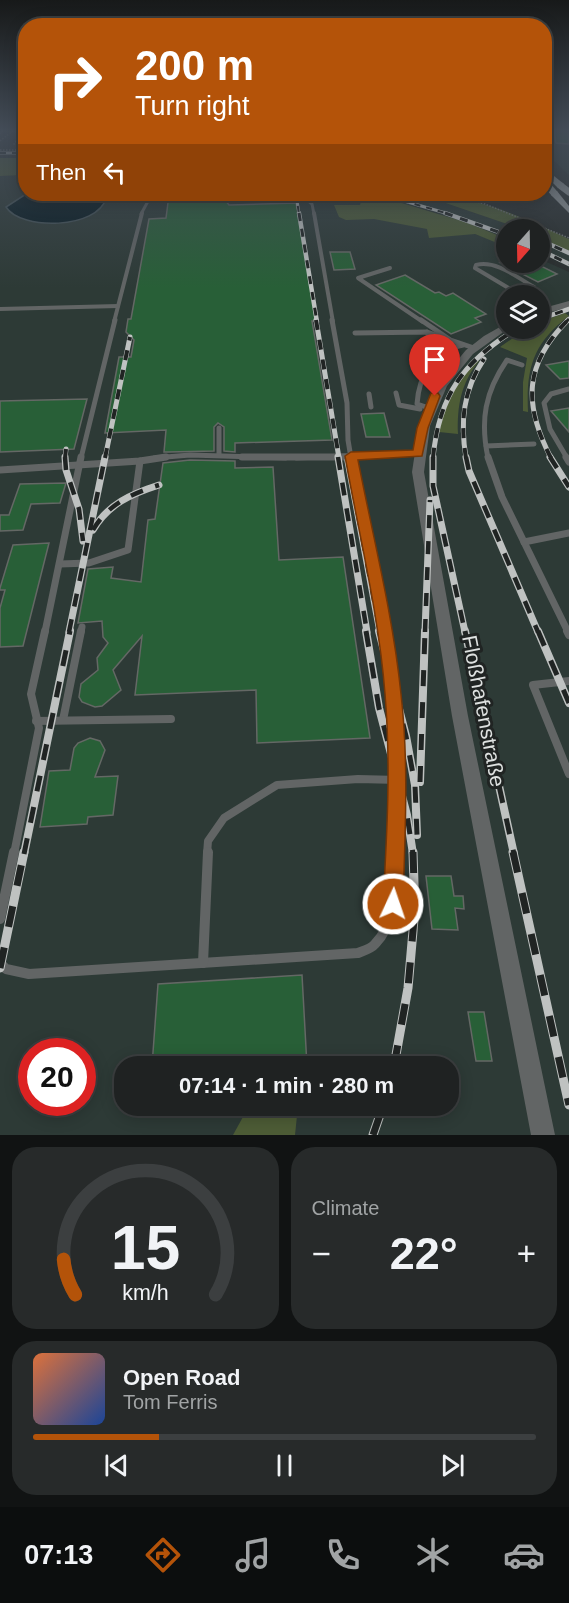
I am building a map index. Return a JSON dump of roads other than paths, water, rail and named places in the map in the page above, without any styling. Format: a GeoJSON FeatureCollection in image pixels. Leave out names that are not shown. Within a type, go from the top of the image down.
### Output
{"type":"FeatureCollection","features":[{"type":"Feature","properties":{"kind":"main road"},"geometry":{"type":"LineString","coordinates":[[552,191],[569,211]]}},
{"type":"Feature","properties":{"kind":"street"},"geometry":{"type":"LineString","coordinates":[[550,306],[569,297]]}},
{"type":"Feature","properties":{"kind":"street"},"geometry":{"type":"LineString","coordinates":[[550,308],[569,304]]}},
{"type":"Feature","properties":{"kind":"street","name":"Floßhafenstraße"},"geometry":{"type":"LineString","coordinates":[[496,332],[469,346],[444,381],[429,409],[418,453],[420,494],[460,716],[543,1135]]}},
{"type":"Feature","properties":{"kind":"lane"},"geometry":{"type":"LineString","coordinates":[[0,919],[39,728],[31,694],[80,464],[141,215],[148,201]]}},
{"type":"Feature","properties":{"kind":"lane"},"geometry":{"type":"LineString","coordinates":[[0,963],[6,969],[29,974],[358,953],[374,946],[386,930],[393,904],[399,780],[393,694],[387,645],[351,456],[347,403],[310,201]]}},
{"type":"Feature","properties":{"kind":"lane"},"geometry":{"type":"LineString","coordinates":[[482,262],[492,264],[534,287],[523,296],[475,268],[476,265],[482,262]]}},
{"type":"Feature","properties":{"kind":"lane"},"geometry":{"type":"LineString","coordinates":[[390,268],[358,278],[450,339]]}},
{"type":"Feature","properties":{"kind":"lane"},"geometry":{"type":"LineString","coordinates":[[0,309],[118,306]]}},
{"type":"Feature","properties":{"kind":"lane"},"geometry":{"type":"LineString","coordinates":[[427,332],[434,349],[443,352]]}},
{"type":"Feature","properties":{"kind":"lane"},"geometry":{"type":"LineString","coordinates":[[355,333],[427,332],[469,346]]}},
{"type":"Feature","properties":{"kind":"lane"},"geometry":{"type":"LineString","coordinates":[[429,409],[417,405],[420,378],[443,352],[452,346],[469,346]]}},
{"type":"Feature","properties":{"kind":"lane"},"geometry":{"type":"LineString","coordinates":[[522,365],[507,360],[494,380],[485,404],[486,446],[494,477],[569,635]]}},
{"type":"Feature","properties":{"kind":"lane"},"geometry":{"type":"LineString","coordinates":[[569,389],[551,394],[544,403],[550,429],[569,462]]}},
{"type":"Feature","properties":{"kind":"lane"},"geometry":{"type":"LineString","coordinates":[[396,393],[399,405],[429,409]]}},
{"type":"Feature","properties":{"kind":"lane"},"geometry":{"type":"LineString","coordinates":[[369,394],[371,407]]}},
{"type":"Feature","properties":{"kind":"lane"},"geometry":{"type":"LineString","coordinates":[[219,428],[219,455]]}},
{"type":"Feature","properties":{"kind":"lane"},"geometry":{"type":"LineString","coordinates":[[486,446],[534,444]]}},
{"type":"Feature","properties":{"kind":"lane"},"geometry":{"type":"LineString","coordinates":[[0,470],[140,461],[155,457],[219,455],[274,458],[418,453]]}},
{"type":"Feature","properties":{"kind":"lane"},"geometry":{"type":"LineString","coordinates":[[60,564],[89,562],[128,550],[140,461]]}},
{"type":"Feature","properties":{"kind":"lane"},"geometry":{"type":"LineString","coordinates":[[524,542],[569,533]]}},
{"type":"Feature","properties":{"kind":"lane"},"geometry":{"type":"LineString","coordinates":[[63,720],[82,627]]}},
{"type":"Feature","properties":{"kind":"lane"},"geometry":{"type":"LineString","coordinates":[[569,681],[533,685],[569,774]]}},
{"type":"Feature","properties":{"kind":"lane"},"geometry":{"type":"LineString","coordinates":[[36,721],[171,719]]}},
{"type":"Feature","properties":{"kind":"lane"},"geometry":{"type":"LineString","coordinates":[[203,963],[208,841],[224,818],[277,785],[358,779],[399,780]]}},
{"type":"Feature","properties":{"kind":"water"},"geometry":{"type":"Polygon","coordinates":[[[18,199],[104,201],[100,208],[89,216],[59,223],[27,220],[14,215],[6,207],[18,199]]]}},
{"type":"Feature","properties":{"kind":"railway"},"geometry":{"type":"LineString","coordinates":[[297,201],[299,214]]}},
{"type":"Feature","properties":{"kind":"railway"},"geometry":{"type":"LineString","coordinates":[[404,201],[449,214]]}},
{"type":"Feature","properties":{"kind":"railway"},"geometry":{"type":"LineString","coordinates":[[299,213],[317,322]]}},
{"type":"Feature","properties":{"kind":"railway"},"geometry":{"type":"LineString","coordinates":[[445,213],[496,231]]}},
{"type":"Feature","properties":{"kind":"railway"},"geometry":{"type":"LineString","coordinates":[[550,244],[569,253]]}},
{"type":"Feature","properties":{"kind":"railway"},"geometry":{"type":"LineString","coordinates":[[550,255],[569,264]]}},
{"type":"Feature","properties":{"kind":"railway"},"geometry":{"type":"LineString","coordinates":[[550,316],[569,309]]}},
{"type":"Feature","properties":{"kind":"railway"},"geometry":{"type":"LineString","coordinates":[[316,320],[339,458]]}},
{"type":"Feature","properties":{"kind":"railway"},"geometry":{"type":"LineString","coordinates":[[551,458],[536,420],[532,402],[532,385],[543,353],[553,336],[568,320]]}},
{"type":"Feature","properties":{"kind":"railway"},"geometry":{"type":"LineString","coordinates":[[105,458],[130,337]]}},
{"type":"Feature","properties":{"kind":"railway"},"geometry":{"type":"LineString","coordinates":[[433,458],[436,435],[448,397],[469,367],[501,339]]}},
{"type":"Feature","properties":{"kind":"railway"},"geometry":{"type":"LineString","coordinates":[[466,458],[463,432],[467,394],[484,359]]}},
{"type":"Feature","properties":{"kind":"railway"},"geometry":{"type":"LineString","coordinates":[[65,458],[66,449]]}},
{"type":"Feature","properties":{"kind":"railway"},"geometry":{"type":"LineString","coordinates":[[69,632],[105,457]]}},
{"type":"Feature","properties":{"kind":"railway"},"geometry":{"type":"LineString","coordinates":[[338,457],[367,632]]}},
{"type":"Feature","properties":{"kind":"railway"},"geometry":{"type":"LineString","coordinates":[[466,457],[469,471],[538,632]]}},
{"type":"Feature","properties":{"kind":"railway"},"geometry":{"type":"LineString","coordinates":[[550,457],[569,487]]}},
{"type":"Feature","properties":{"kind":"railway"},"geometry":{"type":"LineString","coordinates":[[65,458],[66,470],[79,509],[83,541]]}},
{"type":"Feature","properties":{"kind":"railway"},"geometry":{"type":"LineString","coordinates":[[433,458],[433,486],[465,632]]}},
{"type":"Feature","properties":{"kind":"railway"},"geometry":{"type":"LineString","coordinates":[[348,461],[380,632]]}},
{"type":"Feature","properties":{"kind":"railway"},"geometry":{"type":"LineString","coordinates":[[93,530],[106,513],[121,501],[159,485]]}},
{"type":"Feature","properties":{"kind":"railway"},"geometry":{"type":"LineString","coordinates":[[425,632],[430,500]]}},
{"type":"Feature","properties":{"kind":"railway"},"geometry":{"type":"LineString","coordinates":[[24,854],[70,631]]}},
{"type":"Feature","properties":{"kind":"railway"},"geometry":{"type":"LineString","coordinates":[[366,631],[379,708],[407,815],[413,854]]}},
{"type":"Feature","properties":{"kind":"railway"},"geometry":{"type":"LineString","coordinates":[[379,631],[406,736],[415,785],[417,835]]}},
{"type":"Feature","properties":{"kind":"railway"},"geometry":{"type":"LineString","coordinates":[[420,782],[425,631]]}},
{"type":"Feature","properties":{"kind":"railway"},"geometry":{"type":"LineString","coordinates":[[465,631],[514,854]]}},
{"type":"Feature","properties":{"kind":"railway"},"geometry":{"type":"LineString","coordinates":[[538,631],[569,703]]}},
{"type":"Feature","properties":{"kind":"railway"},"geometry":{"type":"LineString","coordinates":[[0,968],[24,852]]}},
{"type":"Feature","properties":{"kind":"railway"},"geometry":{"type":"LineString","coordinates":[[413,852],[415,910]]}},
{"type":"Feature","properties":{"kind":"railway"},"geometry":{"type":"LineString","coordinates":[[513,852],[569,1105]]}},
{"type":"Feature","properties":{"kind":"railway"},"geometry":{"type":"LineString","coordinates":[[396,1056],[408,988],[415,910]]}},
{"type":"Feature","properties":{"kind":"railway"},"geometry":{"type":"LineString","coordinates":[[415,910],[415,916]]}},
{"type":"Feature","properties":{"kind":"railway"},"geometry":{"type":"LineString","coordinates":[[373,1135],[380,1116]]}}]}
